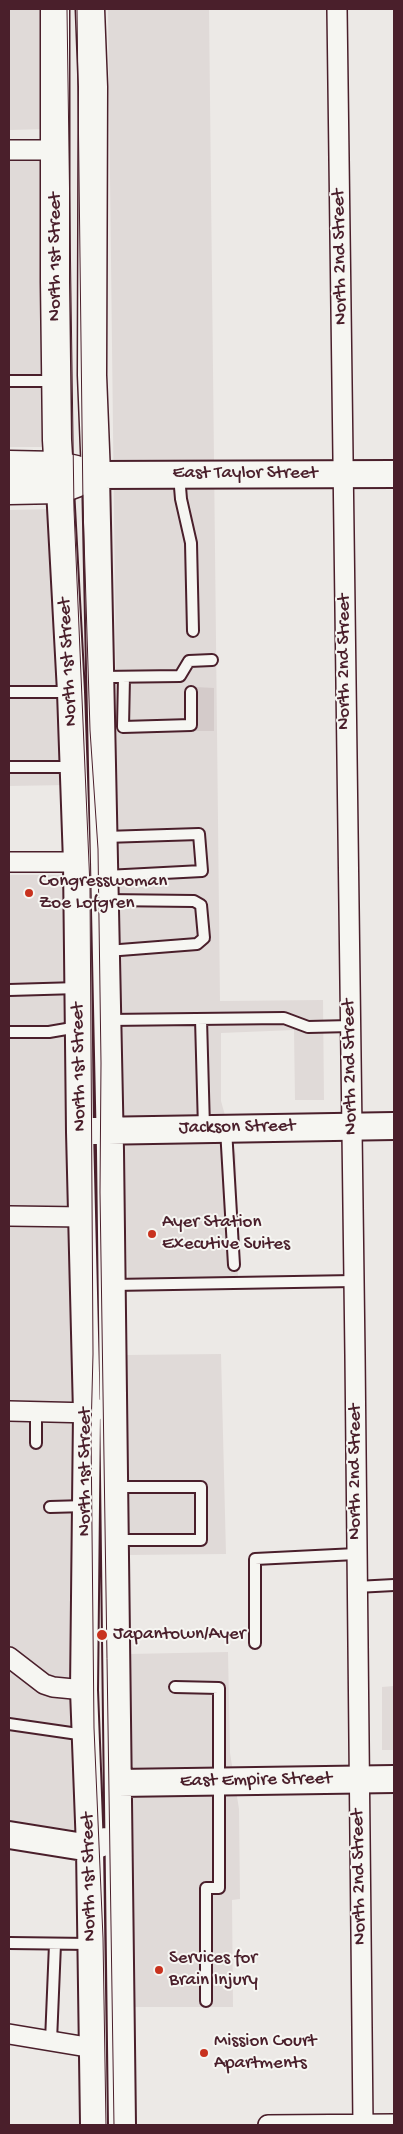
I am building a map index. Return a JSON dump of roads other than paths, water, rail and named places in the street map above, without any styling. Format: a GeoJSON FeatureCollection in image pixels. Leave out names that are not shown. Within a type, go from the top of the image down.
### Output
{"type":"FeatureCollection","features":[{"type":"Feature","properties":{"kind":"main road","name":"North 1st Street"},"geometry":{"type":"LineString","coordinates":[[55,9],[56,381],[74,767],[80,1132],[84,1217],[87,1413],[84,1690],[90,1848],[94,2125]]}},
{"type":"Feature","properties":{"kind":"main road","name":"North 1st Street"},"geometry":{"type":"LineString","coordinates":[[90,9],[93,87],[92,375],[96,475],[112,677],[113,726],[104,837],[122,2125]]}},
{"type":"Feature","properties":{"kind":"main road"},"geometry":{"type":"LineString","coordinates":[[9,465],[59,477]]}},
{"type":"Feature","properties":{"kind":"main road","name":"East Taylor Street"},"geometry":{"type":"LineString","coordinates":[[96,475],[394,474]]}},
{"type":"Feature","properties":{"kind":"main road"},"geometry":{"type":"LineString","coordinates":[[9,490],[59,477],[96,475]]}},
{"type":"Feature","properties":{"kind":"main road","name":"Jackson Street"},"geometry":{"type":"LineString","coordinates":[[80,1132],[394,1126]]}},
{"type":"Feature","properties":{"kind":"main road","name":"East Empire Street"},"geometry":{"type":"LineString","coordinates":[[118,1783],[394,1779]]}},
{"type":"Feature","properties":{"kind":"main road"},"geometry":{"type":"LineString","coordinates":[[9,1835],[90,1848],[109,1840],[119,1831]]}},
{"type":"Feature","properties":{"kind":"street","name":"North 2nd Street"},"geometry":{"type":"LineString","coordinates":[[337,9],[351,1026],[363,2125]]}},
{"type":"Feature","properties":{"kind":"street"},"geometry":{"type":"LineString","coordinates":[[9,150],[56,150]]}},
{"type":"Feature","properties":{"kind":"street"},"geometry":{"type":"LineString","coordinates":[[9,862],[77,862]]}},
{"type":"Feature","properties":{"kind":"street"},"geometry":{"type":"LineString","coordinates":[[9,1216],[84,1217]]}},
{"type":"Feature","properties":{"kind":"street"},"geometry":{"type":"LineString","coordinates":[[9,1411],[92,1413],[112,1401]]}},
{"type":"Feature","properties":{"kind":"street"},"geometry":{"type":"LineString","coordinates":[[9,1657],[44,1684],[53,1687],[84,1690]]}},
{"type":"Feature","properties":{"kind":"street"},"geometry":{"type":"LineString","coordinates":[[9,2034],[93,2048]]}},
{"type":"Feature","properties":{"kind":"street"},"geometry":{"type":"LineString","coordinates":[[268,2125],[394,2124]]}},
{"type":"Feature","properties":{"kind":"lane"},"geometry":{"type":"LineString","coordinates":[[9,381],[56,381]]}},
{"type":"Feature","properties":{"kind":"lane"},"geometry":{"type":"LineString","coordinates":[[179,474],[181,500],[191,543],[193,631]]}},
{"type":"Feature","properties":{"kind":"lane"},"geometry":{"type":"LineString","coordinates":[[112,677],[180,676],[189,661],[212,660]]}},
{"type":"Feature","properties":{"kind":"lane"},"geometry":{"type":"LineString","coordinates":[[9,692],[71,692]]}},
{"type":"Feature","properties":{"kind":"lane"},"geometry":{"type":"LineString","coordinates":[[113,726],[191,725],[191,692]]}},
{"type":"Feature","properties":{"kind":"lane"},"geometry":{"type":"LineString","coordinates":[[9,768],[74,767]]}},
{"type":"Feature","properties":{"kind":"lane"},"geometry":{"type":"LineString","coordinates":[[104,837],[199,834],[202,871],[105,888]]}},
{"type":"Feature","properties":{"kind":"lane"},"geometry":{"type":"LineString","coordinates":[[105,888],[194,901],[201,905],[204,938],[197,944],[106,951]]}},
{"type":"Feature","properties":{"kind":"lane"},"geometry":{"type":"LineString","coordinates":[[9,990],[79,988]]}},
{"type":"Feature","properties":{"kind":"lane"},"geometry":{"type":"LineString","coordinates":[[201,1018],[234,1265]]}},
{"type":"Feature","properties":{"kind":"lane"},"geometry":{"type":"LineString","coordinates":[[108,1020],[284,1018],[308,1027],[351,1026]]}},
{"type":"Feature","properties":{"kind":"lane"},"geometry":{"type":"LineString","coordinates":[[9,1032],[49,1032],[79,1027]]}},
{"type":"Feature","properties":{"kind":"lane"},"geometry":{"type":"LineString","coordinates":[[111,1285],[354,1282]]}},
{"type":"Feature","properties":{"kind":"lane"},"geometry":{"type":"LineString","coordinates":[[36,1412],[36,1443]]}},
{"type":"Feature","properties":{"kind":"lane"},"geometry":{"type":"LineString","coordinates":[[114,1487],[201,1487],[201,1540],[115,1540]]}},
{"type":"Feature","properties":{"kind":"lane"},"geometry":{"type":"LineString","coordinates":[[50,1507],[86,1506]]}},
{"type":"Feature","properties":{"kind":"lane"},"geometry":{"type":"LineString","coordinates":[[255,1643],[255,1559],[356,1554]]}},
{"type":"Feature","properties":{"kind":"lane"},"geometry":{"type":"LineString","coordinates":[[356,1586],[394,1585]]}},
{"type":"Feature","properties":{"kind":"lane"},"geometry":{"type":"LineString","coordinates":[[175,1687],[219,1688],[219,1888],[206,1888],[206,2001]]}},
{"type":"Feature","properties":{"kind":"lane"},"geometry":{"type":"LineString","coordinates":[[9,1724],[86,1735]]}},
{"type":"Feature","properties":{"kind":"lane"},"geometry":{"type":"LineString","coordinates":[[9,1943],[92,1944]]}},
{"type":"Feature","properties":{"kind":"lane"},"geometry":{"type":"LineString","coordinates":[[51,2041],[55,1944]]}},
{"type":"Feature","properties":{"kind":"tram line"},"geometry":{"type":"LineString","coordinates":[[67,9],[74,510],[90,887],[93,1354],[91,1432],[94,1728],[103,1938],[106,2125]]}},
{"type":"Feature","properties":{"kind":"tram line"},"geometry":{"type":"LineString","coordinates":[[77,9],[83,506],[90,730],[98,849],[101,1063],[100,1192],[114,2125]]}},
{"type":"Feature","properties":{"kind":"place","name":"Congresswoman Zoe Lofgren"},"geometry":{"type":"Point","coordinates":[29,893]}},
{"type":"Feature","properties":{"kind":"place","name":"Ayer Station Executive Suites"},"geometry":{"type":"Point","coordinates":[152,1234]}},
{"type":"Feature","properties":{"kind":"place","name":"Japantown/Ayer"},"geometry":{"type":"Point","coordinates":[102,1635]}},
{"type":"Feature","properties":{"kind":"place","name":"Services for Brain Injury"},"geometry":{"type":"Point","coordinates":[159,1970]}},
{"type":"Feature","properties":{"kind":"place","name":"Mission Court Apartments"},"geometry":{"type":"Point","coordinates":[204,2053]}}]}
